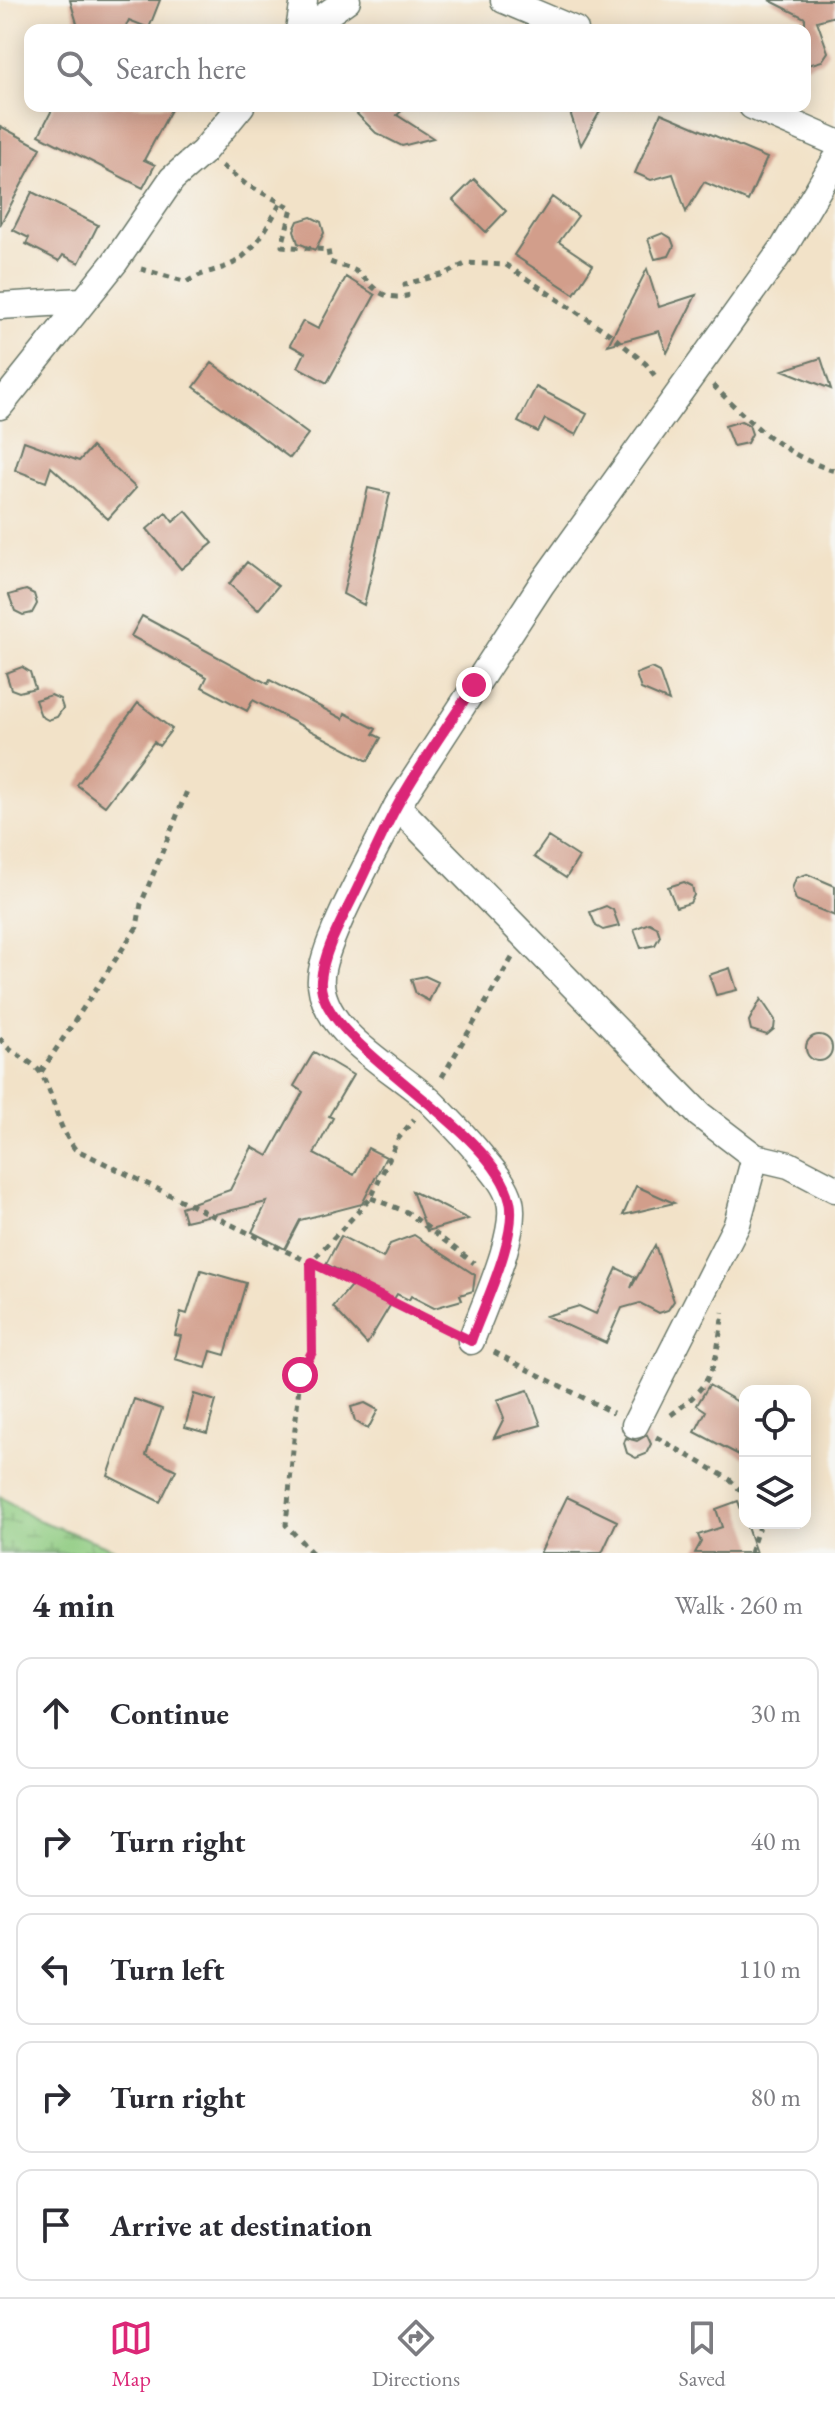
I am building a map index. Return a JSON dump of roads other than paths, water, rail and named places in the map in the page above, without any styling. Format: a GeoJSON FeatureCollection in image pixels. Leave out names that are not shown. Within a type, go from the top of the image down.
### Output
{"type":"FeatureCollection","features":[{"type":"Feature","properties":{"kind":"street"},"geometry":{"type":"LineString","coordinates":[[302,24],[304,0]]}},
{"type":"Feature","properties":{"kind":"street"},"geometry":{"type":"LineString","coordinates":[[311,24],[347,0]]}},
{"type":"Feature","properties":{"kind":"street"},"geometry":{"type":"LineString","coordinates":[[504,0],[561,24]]}},
{"type":"Feature","properties":{"kind":"street"},"geometry":{"type":"LineString","coordinates":[[0,406],[115,262],[172,179],[203,152],[236,112]]}},
{"type":"Feature","properties":{"kind":"street"},"geometry":{"type":"LineString","coordinates":[[766,112],[835,142]]}},
{"type":"Feature","properties":{"kind":"street"},"geometry":{"type":"LineString","coordinates":[[471,1341],[510,1219],[511,1202],[502,1182],[429,1100],[355,1043],[328,1007],[320,983],[332,941],[397,806],[541,585],[784,247],[835,161]]}},
{"type":"Feature","properties":{"kind":"street"},"geometry":{"type":"LineString","coordinates":[[0,306],[81,301]]}},
{"type":"Feature","properties":{"kind":"street"},"geometry":{"type":"LineString","coordinates":[[397,806],[700,1115],[755,1157],[789,1165],[835,1189]]}},
{"type":"Feature","properties":{"kind":"street"},"geometry":{"type":"LineString","coordinates":[[635,1425],[737,1224],[755,1157]]}}]}
